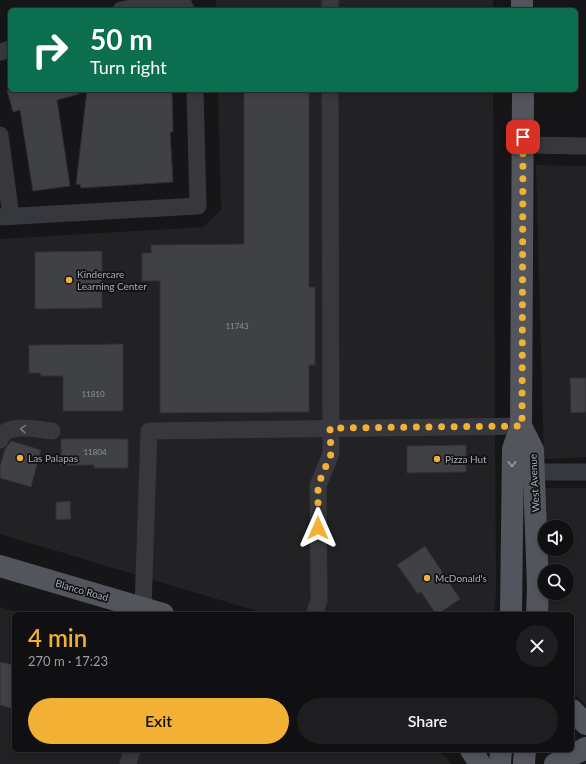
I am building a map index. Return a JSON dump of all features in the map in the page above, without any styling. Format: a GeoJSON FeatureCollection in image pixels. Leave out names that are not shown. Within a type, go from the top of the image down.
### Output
{"type":"FeatureCollection","features":[{"type":"Feature","properties":{"kind":"main road","name":"West Avenue"},"geometry":{"type":"LineString","coordinates":[[509,611],[512,449],[522,426],[522,92]]}},
{"type":"Feature","properties":{"kind":"main road","name":"West Avenue"},"geometry":{"type":"LineString","coordinates":[[522,426],[533,450],[538,588],[537,612]]}},
{"type":"Feature","properties":{"kind":"main road","name":"Blanco Road"},"geometry":{"type":"LineString","coordinates":[[0,566],[153,611]]}},
{"type":"Feature","properties":{"kind":"main road"},"geometry":{"type":"LineString","coordinates":[[574,712],[586,724]]}},
{"type":"Feature","properties":{"kind":"main road"},"geometry":{"type":"LineString","coordinates":[[574,733],[586,736]]}},
{"type":"Feature","properties":{"kind":"main road"},"geometry":{"type":"LineString","coordinates":[[555,764],[586,748]]}},
{"type":"Feature","properties":{"kind":"main road"},"geometry":{"type":"LineString","coordinates":[[472,752],[480,764]]}},
{"type":"Feature","properties":{"kind":"main road"},"geometry":{"type":"LineString","coordinates":[[500,764],[501,752]]}},
{"type":"Feature","properties":{"kind":"main road"},"geometry":{"type":"LineString","coordinates":[[524,764],[525,752]]}},
{"type":"Feature","properties":{"kind":"street"},"geometry":{"type":"LineString","coordinates":[[131,8],[171,0]]}},
{"type":"Feature","properties":{"kind":"street"},"geometry":{"type":"LineString","coordinates":[[0,135],[6,217],[198,206],[195,92]]}},
{"type":"Feature","properties":{"kind":"street"},"geometry":{"type":"LineString","coordinates":[[315,612],[319,600],[318,485],[331,454],[330,92]]}},
{"type":"Feature","properties":{"kind":"street"},"geometry":{"type":"LineString","coordinates":[[523,145],[586,146]]}},
{"type":"Feature","properties":{"kind":"street"},"geometry":{"type":"LineString","coordinates":[[153,611],[149,431],[522,426]]}},
{"type":"Feature","properties":{"kind":"street"},"geometry":{"type":"LineString","coordinates":[[0,440],[1,436],[6,430],[14,428],[52,431]]}},
{"type":"Feature","properties":{"kind":"street"},"geometry":{"type":"LineString","coordinates":[[533,472],[586,472]]}},
{"type":"Feature","properties":{"kind":"street"},"geometry":{"type":"LineString","coordinates":[[128,764],[131,752]]}},
{"type":"Feature","properties":{"kind":"shaded area"},"geometry":{"type":"Polygon","coordinates":[[[216,0],[493,0],[493,8],[216,8],[216,0]]]}},
{"type":"Feature","properties":{"kind":"shaded area"},"geometry":{"type":"Polygon","coordinates":[[[218,92],[493,92],[496,592],[494,612],[260,612],[0,534],[0,239],[203,227],[221,210],[218,92]]]}},
{"type":"Feature","properties":{"kind":"shaded area"},"geometry":{"type":"Polygon","coordinates":[[[536,165],[586,166],[586,457],[544,459],[536,165]]]}},
{"type":"Feature","properties":{"kind":"shaded area"},"geometry":{"type":"Polygon","coordinates":[[[545,488],[586,488],[586,705],[574,693],[574,612],[549,612],[548,600],[574,600],[574,564],[548,564],[547,556],[574,556],[574,520],[546,520],[545,488]]]}},
{"type":"Feature","properties":{"kind":"shaded area"},"geometry":{"type":"Polygon","coordinates":[[[0,607],[16,612],[12,612],[12,752],[439,752],[445,756],[451,764],[0,764],[0,607]]]}},
{"type":"Feature","properties":{"kind":"building"},"geometry":{"type":"Polygon","coordinates":[[[7,90],[8,92],[78,92],[79,94],[57,100],[70,186],[33,191],[20,110],[13,112],[7,90]]]}},
{"type":"Feature","properties":{"kind":"building"},"geometry":{"type":"Polygon","coordinates":[[[87,92],[172,92],[173,132],[170,132],[173,182],[81,188],[80,184],[76,185],[87,92]]]}},
{"type":"Feature","properties":{"kind":"building"},"geometry":{"type":"Polygon","coordinates":[[[244,92],[309,92],[309,287],[315,287],[315,365],[309,365],[309,412],[160,413],[160,281],[142,281],[142,253],[151,253],[151,245],[244,244],[244,92]]]}},
{"type":"Feature","properties":{"kind":"building","name":"Kindercare Learning Center"},"geometry":{"type":"Polygon","coordinates":[[[102,251],[102,308],[35,309],[35,252],[102,251]]]}},
{"type":"Feature","properties":{"kind":"building"},"geometry":{"type":"Polygon","coordinates":[[[123,344],[123,411],[63,411],[63,376],[41,376],[40,373],[29,373],[29,345],[123,344]]]}},
{"type":"Feature","properties":{"kind":"building"},"geometry":{"type":"Polygon","coordinates":[[[570,378],[586,378],[586,412],[571,413],[570,378]]]}},
{"type":"Feature","properties":{"kind":"building"},"geometry":{"type":"Polygon","coordinates":[[[61,439],[128,439],[128,468],[94,468],[94,465],[61,465],[61,439]]]}},
{"type":"Feature","properties":{"kind":"building","name":"Las Palapas"},"geometry":{"type":"Polygon","coordinates":[[[11,441],[41,450],[31,487],[0,478],[0,466],[5,449],[11,441]]]}},
{"type":"Feature","properties":{"kind":"building","name":"Pizza Hut"},"geometry":{"type":"Polygon","coordinates":[[[466,445],[466,472],[407,473],[407,446],[466,445]]]}},
{"type":"Feature","properties":{"kind":"building"},"geometry":{"type":"Polygon","coordinates":[[[70,501],[71,519],[56,520],[56,502],[70,501]]]}},
{"type":"Feature","properties":{"kind":"building","name":"McDonald's"},"geometry":{"type":"Polygon","coordinates":[[[425,546],[460,599],[441,612],[435,612],[421,592],[418,594],[397,565],[425,546]]]}},
{"type":"Feature","properties":{"kind":"building"},"geometry":{"type":"Polygon","coordinates":[[[0,662],[12,665],[12,708],[0,705],[0,662]]]}},
{"type":"Feature","properties":{"kind":"place","name":"Kindercare Learning Center"},"geometry":{"type":"Point","coordinates":[69,280]}},
{"type":"Feature","properties":{"kind":"place","name":"Las Palapas"},"geometry":{"type":"Point","coordinates":[20,458]}},
{"type":"Feature","properties":{"kind":"place","name":"Pizza Hut"},"geometry":{"type":"Point","coordinates":[437,459]}},
{"type":"Feature","properties":{"kind":"place","name":"McDonald's"},"geometry":{"type":"Point","coordinates":[427,578]}},
{"type":"Feature","properties":{"kind":"route"},"geometry":{"type":"LineString","coordinates":[[318,528],[318,485],[331,454],[330,428],[522,426],[523,137]]}}]}
